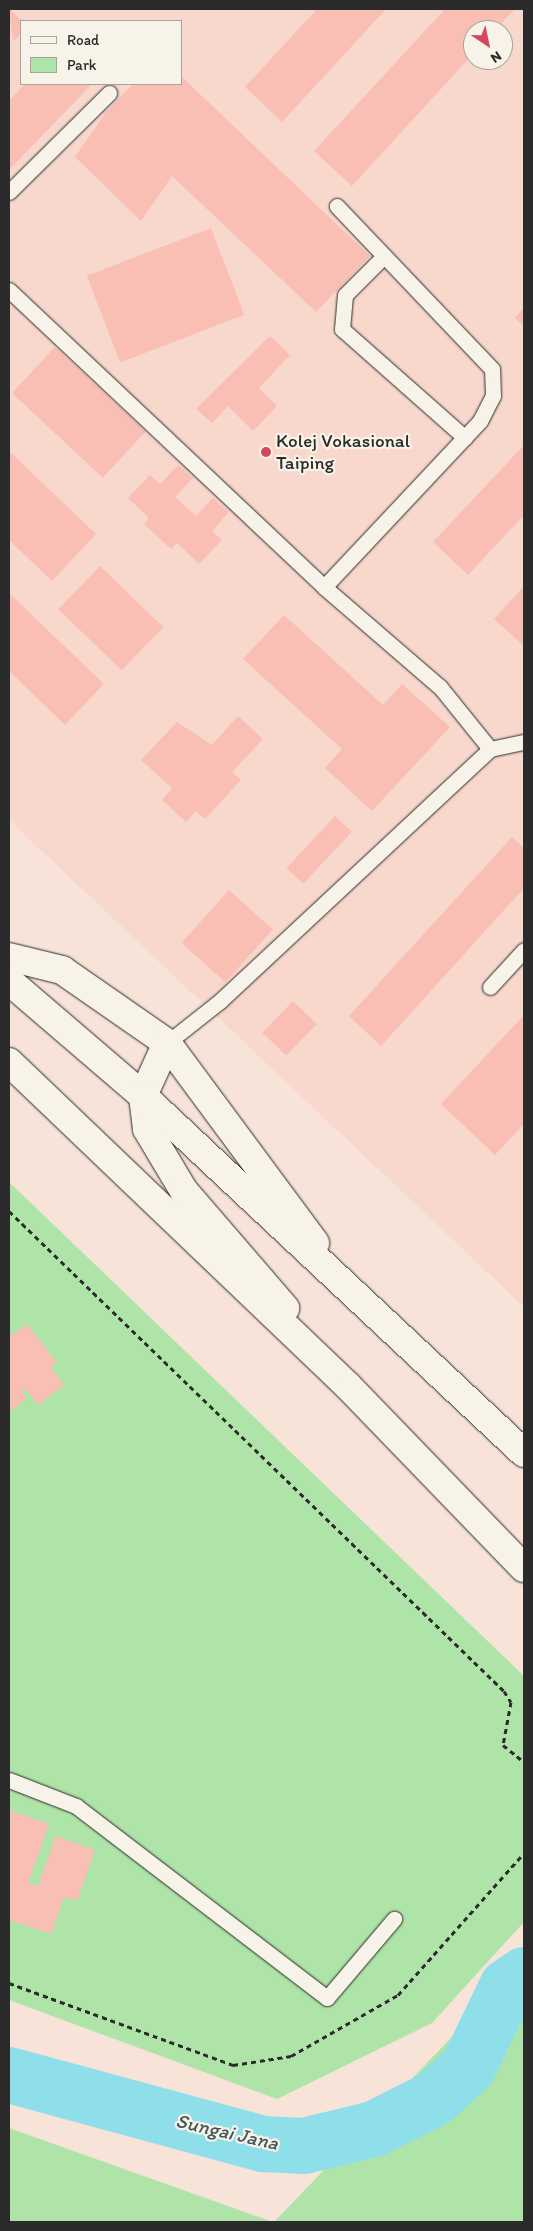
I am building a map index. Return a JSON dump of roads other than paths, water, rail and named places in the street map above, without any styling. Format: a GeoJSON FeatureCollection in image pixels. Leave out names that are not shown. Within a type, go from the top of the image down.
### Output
{"type":"FeatureCollection","features":[{"type":"Feature","properties":{"kind":"main road"},"geometry":{"type":"LineString","coordinates":[[9,957],[62,970],[167,1043],[361,1305]]}},
{"type":"Feature","properties":{"kind":"main road"},"geometry":{"type":"LineString","coordinates":[[9,981],[142,1096],[361,1305],[524,1453]]}},
{"type":"Feature","properties":{"kind":"main road"},"geometry":{"type":"LineString","coordinates":[[167,1043],[142,1096],[147,1129],[184,1191],[239,1250],[348,1386]]}},
{"type":"Feature","properties":{"kind":"main road"},"geometry":{"type":"LineString","coordinates":[[9,1062],[348,1386],[524,1568]]}},
{"type":"Feature","properties":{"kind":"lane"},"geometry":{"type":"LineString","coordinates":[[9,192],[108,93]]}},
{"type":"Feature","properties":{"kind":"lane"},"geometry":{"type":"LineString","coordinates":[[324,587],[465,438],[494,396],[492,369],[337,206]]}},
{"type":"Feature","properties":{"kind":"lane"},"geometry":{"type":"LineString","coordinates":[[384,256],[345,295],[342,329],[465,438]]}},
{"type":"Feature","properties":{"kind":"lane"},"geometry":{"type":"LineString","coordinates":[[9,290],[324,587],[440,687],[490,749]]}},
{"type":"Feature","properties":{"kind":"lane"},"geometry":{"type":"LineString","coordinates":[[167,1043],[220,1001],[490,749],[524,742]]}},
{"type":"Feature","properties":{"kind":"lane"},"geometry":{"type":"LineString","coordinates":[[490,987],[524,950]]}},
{"type":"Feature","properties":{"kind":"lane"},"geometry":{"type":"LineString","coordinates":[[9,1780],[76,1806],[327,1998],[394,1920]]}},
{"type":"Feature","properties":{"kind":"waterway","name":"Sungai Jana"},"geometry":{"type":"LineString","coordinates":[[9,2075],[263,2144],[304,2146],[374,2129],[432,2100],[468,2068],[507,1987],[524,1975]]}},
{"type":"Feature","properties":{"kind":"place","name":"Kolej Vokasional Taiping"},"geometry":{"type":"Point","coordinates":[266,452]}}]}
